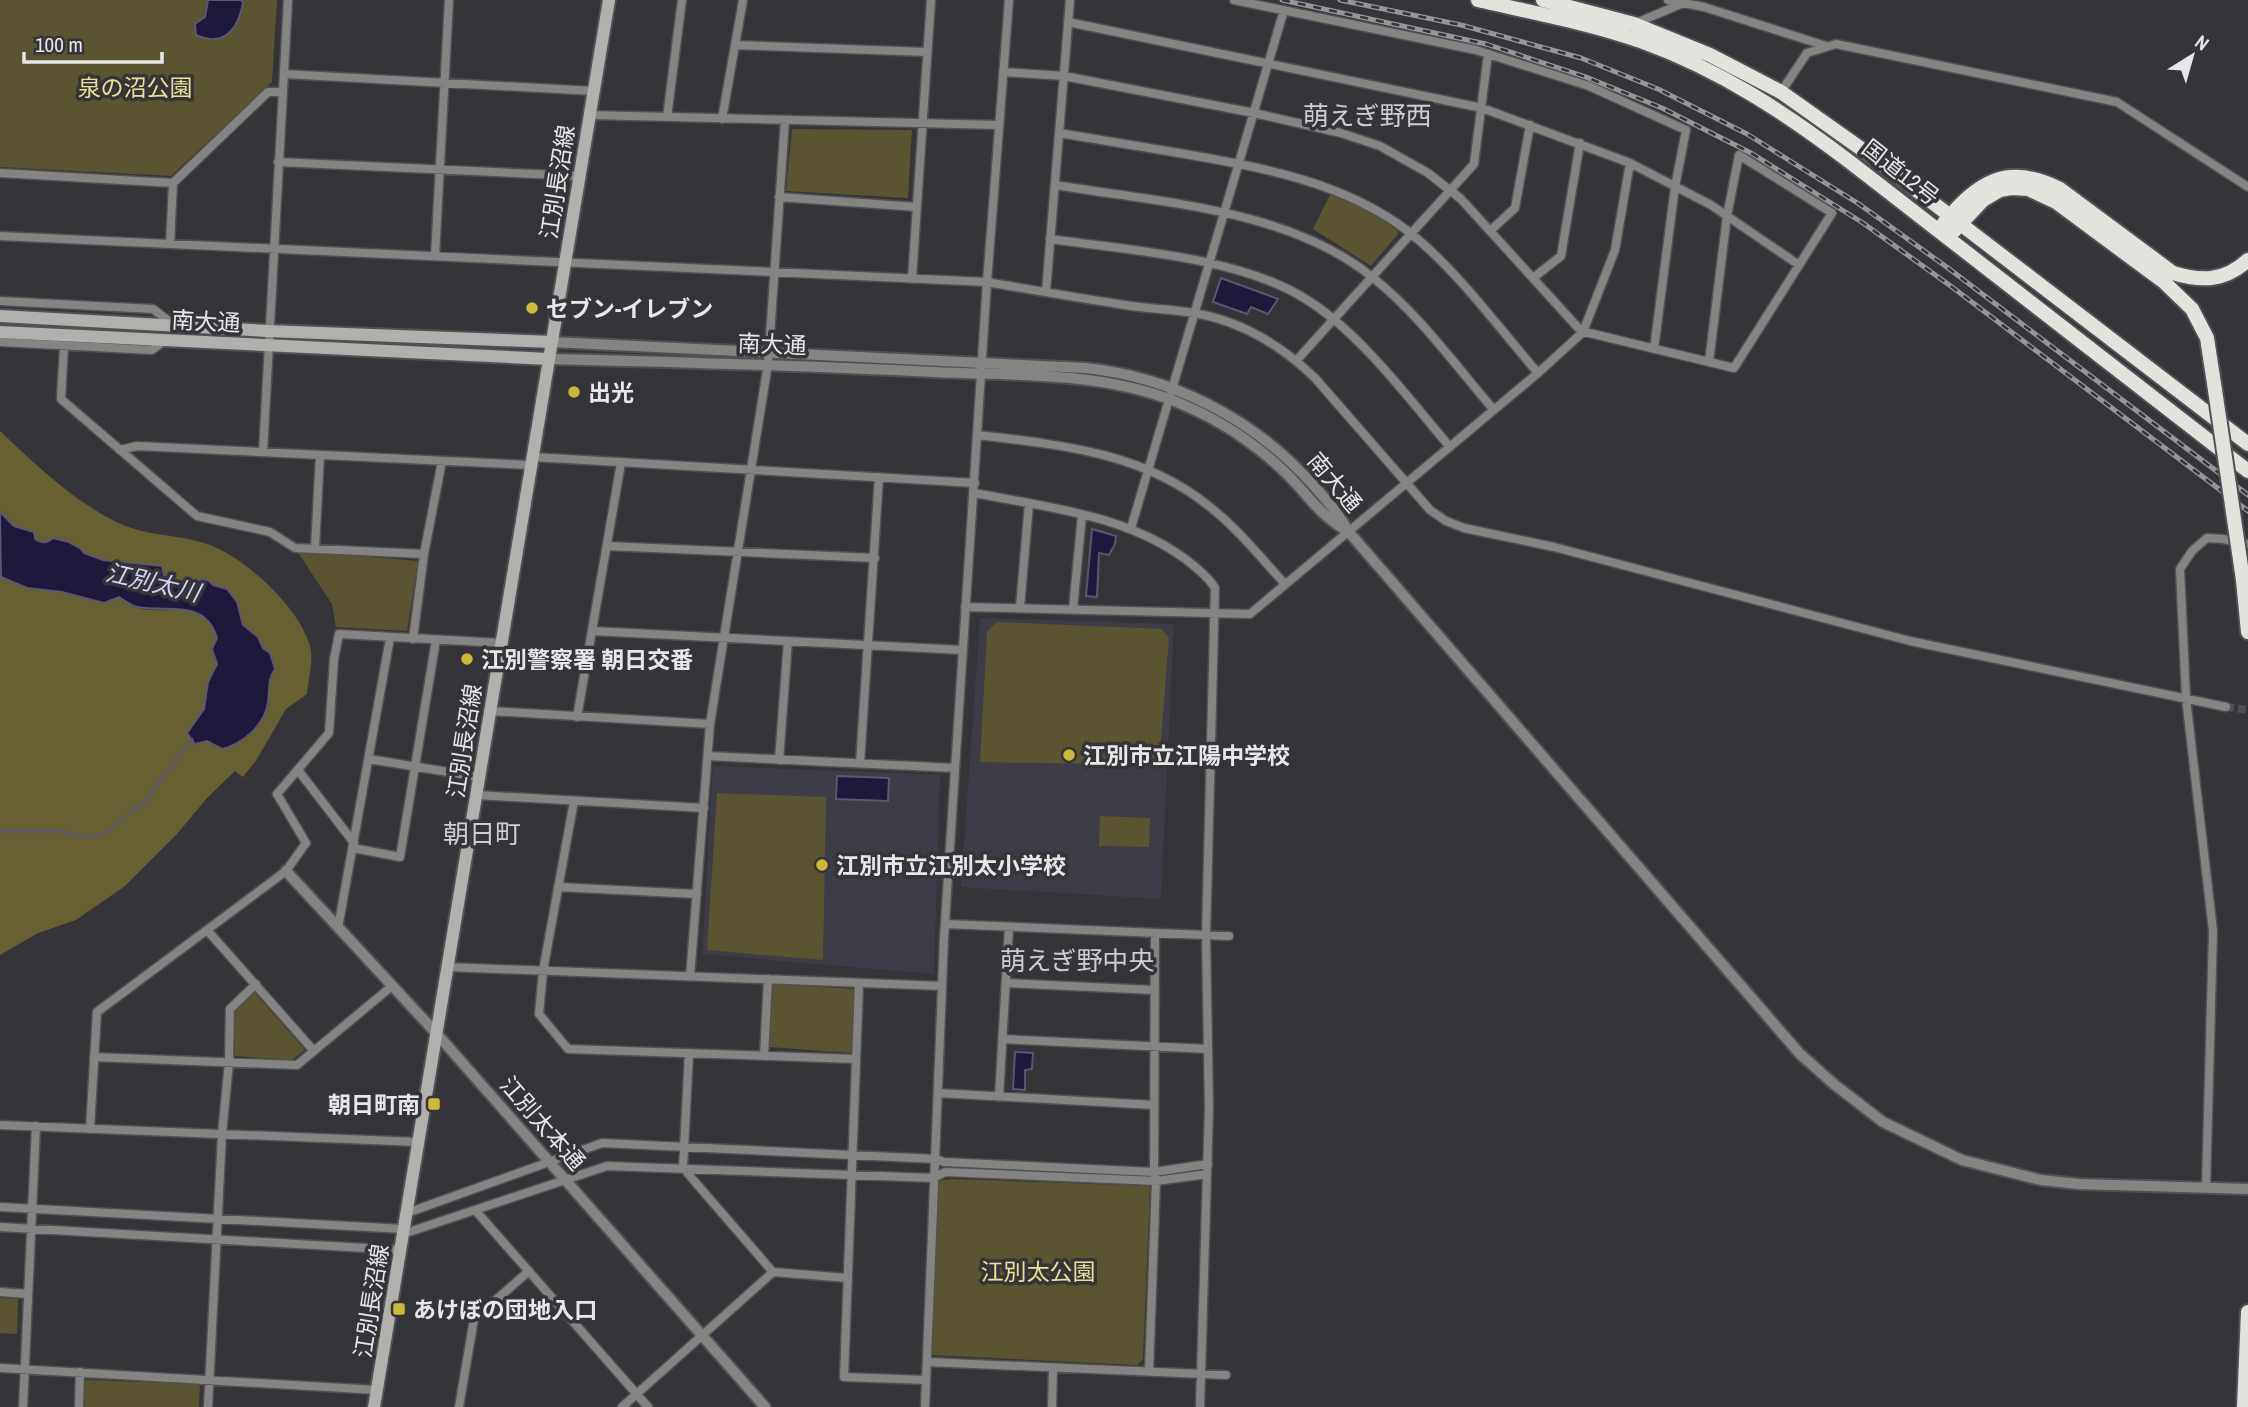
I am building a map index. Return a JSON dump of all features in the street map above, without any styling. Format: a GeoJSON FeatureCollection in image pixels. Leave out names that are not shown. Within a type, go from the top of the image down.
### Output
{"type":"FeatureCollection","features":[{"type":"Feature","properties":{"kind":"highway","name":"国道12号"},"geometry":{"type":"LineString","coordinates":[[1478,0],[1620,35],[1670,53],[1730,81],[1808,130],[2248,471]]}},
{"type":"Feature","properties":{"kind":"highway","name":"国道12号"},"geometry":{"type":"LineString","coordinates":[[1543,0],[1634,24],[1710,55],[1781,92],[1877,160],[2248,444]]}},
{"type":"Feature","properties":{"kind":"highway"},"geometry":{"type":"LineString","coordinates":[[1943,234],[1978,187],[1997,178],[2021,176],[2060,189],[2173,273],[2194,279],[2217,278],[2235,270],[2248,260]]}},
{"type":"Feature","properties":{"kind":"highway"},"geometry":{"type":"LineString","coordinates":[[1954,221],[2000,190],[2028,189],[2056,202],[2164,282],[2192,309],[2207,338],[2243,580],[2248,632]]}},
{"type":"Feature","properties":{"kind":"highway"},"geometry":{"type":"LineString","coordinates":[[2244,1407],[2248,1312]]}},
{"type":"Feature","properties":{"kind":"main road","name":"江別長沼線"},"geometry":{"type":"LineString","coordinates":[[374,1407],[609,0]]}},
{"type":"Feature","properties":{"kind":"main road","name":"南大通"},"geometry":{"type":"LineString","coordinates":[[0,316],[268,331],[552,342]]}},
{"type":"Feature","properties":{"kind":"main road","name":"南大通"},"geometry":{"type":"LineString","coordinates":[[0,332],[549,359]]}},
{"type":"Feature","properties":{"kind":"street"},"geometry":{"type":"LineString","coordinates":[[263,452],[288,0]]}},
{"type":"Feature","properties":{"kind":"street"},"geometry":{"type":"LineString","coordinates":[[435,256],[449,0]]}},
{"type":"Feature","properties":{"kind":"street"},"geometry":{"type":"LineString","coordinates":[[667,117],[682,0]]}},
{"type":"Feature","properties":{"kind":"street"},"geometry":{"type":"LineString","coordinates":[[722,119],[743,0]]}},
{"type":"Feature","properties":{"kind":"street"},"geometry":{"type":"LineString","coordinates":[[912,279],[930,0]]}},
{"type":"Feature","properties":{"kind":"street"},"geometry":{"type":"LineString","coordinates":[[925,1407],[945,924],[975,493],[986,282],[1009,0]]}},
{"type":"Feature","properties":{"kind":"street"},"geometry":{"type":"LineString","coordinates":[[1046,292],[1070,0]]}},
{"type":"Feature","properties":{"kind":"street"},"geometry":{"type":"LineString","coordinates":[[1234,0],[1488,54],[1589,86],[1686,130],[1675,187],[1654,349]]}},
{"type":"Feature","properties":{"kind":"street"},"geometry":{"type":"LineString","coordinates":[[1668,0],[1704,7],[1827,47]]}},
{"type":"Feature","properties":{"kind":"street"},"geometry":{"type":"LineString","coordinates":[[1634,24],[1683,3]]}},
{"type":"Feature","properties":{"kind":"street"},"geometry":{"type":"LineString","coordinates":[[1131,528],[1284,10]]}},
{"type":"Feature","properties":{"kind":"street"},"geometry":{"type":"LineString","coordinates":[[1068,22],[1482,108],[1630,163],[1727,216],[1799,265]]}},
{"type":"Feature","properties":{"kind":"street"},"geometry":{"type":"LineString","coordinates":[[1781,92],[1807,53],[1836,44],[2117,102],[2248,187]]}},
{"type":"Feature","properties":{"kind":"street"},"geometry":{"type":"LineString","coordinates":[[735,45],[927,52]]}},
{"type":"Feature","properties":{"kind":"street"},"geometry":{"type":"LineString","coordinates":[[1296,361],[1474,164],[1488,54]]}},
{"type":"Feature","properties":{"kind":"street"},"geometry":{"type":"LineString","coordinates":[[1003,72],[1064,76],[1254,113],[1367,141],[1409,160],[1450,189],[1583,332],[1734,368],[1832,213],[1739,155],[1727,216],[1709,362]]}},
{"type":"Feature","properties":{"kind":"street"},"geometry":{"type":"LineString","coordinates":[[284,74],[594,91]]}},
{"type":"Feature","properties":{"kind":"street"},"geometry":{"type":"LineString","coordinates":[[170,244],[173,183],[268,92],[283,92]]}},
{"type":"Feature","properties":{"kind":"street"},"geometry":{"type":"LineString","coordinates":[[590,116],[999,125]]}},
{"type":"Feature","properties":{"kind":"street"},"geometry":{"type":"LineString","coordinates":[[690,977],[710,724],[768,365],[785,120]]}},
{"type":"Feature","properties":{"kind":"street"},"geometry":{"type":"LineString","coordinates":[[1490,230],[1515,208],[1530,125]]}},
{"type":"Feature","properties":{"kind":"street"},"geometry":{"type":"LineString","coordinates":[[1059,133],[1239,163],[1338,191],[1369,205],[1410,233],[1443,264],[1538,373]]}},
{"type":"Feature","properties":{"kind":"street"},"geometry":{"type":"LineString","coordinates":[[1533,278],[1561,256],[1580,143]]}},
{"type":"Feature","properties":{"kind":"street"},"geometry":{"type":"LineString","coordinates":[[278,162],[580,176]]}},
{"type":"Feature","properties":{"kind":"street"},"geometry":{"type":"LineString","coordinates":[[965,607],[1250,614],[1538,373],[1583,332],[1615,250],[1630,163]]}},
{"type":"Feature","properties":{"kind":"street"},"geometry":{"type":"LineString","coordinates":[[0,173],[173,183]]}},
{"type":"Feature","properties":{"kind":"street"},"geometry":{"type":"LineString","coordinates":[[1055,186],[1224,213],[1316,241],[1371,276],[1405,307],[1494,410]]}},
{"type":"Feature","properties":{"kind":"street"},"geometry":{"type":"LineString","coordinates":[[779,197],[917,207]]}},
{"type":"Feature","properties":{"kind":"street"},"geometry":{"type":"LineString","coordinates":[[0,236],[986,282],[1129,306],[1195,313],[1228,322],[1259,335],[1296,361],[1315,378],[1438,516],[1464,528],[1554,547],[1910,641],[2226,707]]}},
{"type":"Feature","properties":{"kind":"street"},"geometry":{"type":"LineString","coordinates":[[1050,239],[1210,263],[1278,284],[1303,297],[1333,319],[1362,347],[1450,446]]}},
{"type":"Feature","properties":{"kind":"street"},"geometry":{"type":"LineString","coordinates":[[0,301],[153,309],[174,326]]}},
{"type":"Feature","properties":{"kind":"street"},"geometry":{"type":"LineString","coordinates":[[0,342],[152,350],[165,340]]}},
{"type":"Feature","properties":{"kind":"street","name":"南大通"},"geometry":{"type":"LineString","coordinates":[[552,342],[769,352],[982,369]]}},
{"type":"Feature","properties":{"kind":"street"},"geometry":{"type":"LineString","coordinates":[[64,346],[61,399],[197,516],[270,532],[295,548],[424,554]]}},
{"type":"Feature","properties":{"kind":"street","name":"南大通"},"geometry":{"type":"LineString","coordinates":[[549,359],[1101,370],[1138,377],[1170,394],[1223,412],[1272,445],[1296,466],[1341,516],[1348,531],[1800,1054],[1844,1093],[1883,1122],[1962,1160],[1999,1171],[2041,1180],[2079,1184],[2248,1189]]}},
{"type":"Feature","properties":{"kind":"street"},"geometry":{"type":"LineString","coordinates":[[978,435],[1082,449],[1148,469],[1209,505],[1236,530],[1285,584]]}},
{"type":"Feature","properties":{"kind":"street"},"geometry":{"type":"LineString","coordinates":[[120,450],[137,446],[442,461],[621,463],[975,483]]}},
{"type":"Feature","properties":{"kind":"street"},"geometry":{"type":"LineString","coordinates":[[315,548],[320,455]]}},
{"type":"Feature","properties":{"kind":"street"},"geometry":{"type":"LineString","coordinates":[[413,639],[424,554],[442,461]]}},
{"type":"Feature","properties":{"kind":"street"},"geometry":{"type":"LineString","coordinates":[[577,717],[621,463]]}},
{"type":"Feature","properties":{"kind":"street"},"geometry":{"type":"LineString","coordinates":[[860,764],[879,477]]}},
{"type":"Feature","properties":{"kind":"street"},"geometry":{"type":"LineString","coordinates":[[975,493],[1131,528],[1178,554],[1216,588],[1206,936],[1208,1164],[1200,1407]]}},
{"type":"Feature","properties":{"kind":"street"},"geometry":{"type":"LineString","coordinates":[[1020,607],[1029,504]]}},
{"type":"Feature","properties":{"kind":"street"},"geometry":{"type":"LineString","coordinates":[[1073,609],[1082,515]]}},
{"type":"Feature","properties":{"kind":"street"},"geometry":{"type":"LineString","coordinates":[[2206,1188],[2214,931],[2186,698],[2180,569],[2192,551],[2207,538],[2248,544]]}},
{"type":"Feature","properties":{"kind":"street"},"geometry":{"type":"LineString","coordinates":[[607,545],[875,558]]}},
{"type":"Feature","properties":{"kind":"street"},"geometry":{"type":"LineString","coordinates":[[592,631],[962,650]]}},
{"type":"Feature","properties":{"kind":"street"},"geometry":{"type":"LineString","coordinates":[[90,1129],[97,1012],[286,871],[306,843],[278,794],[329,733],[334,659],[339,634],[502,643]]}},
{"type":"Feature","properties":{"kind":"street"},"geometry":{"type":"LineString","coordinates":[[338,928],[390,638]]}},
{"type":"Feature","properties":{"kind":"street"},"geometry":{"type":"LineString","coordinates":[[298,770],[353,846],[400,857],[436,640]]}},
{"type":"Feature","properties":{"kind":"street"},"geometry":{"type":"LineString","coordinates":[[779,760],[788,641]]}},
{"type":"Feature","properties":{"kind":"street"},"geometry":{"type":"LineString","coordinates":[[490,711],[710,724]]}},
{"type":"Feature","properties":{"kind":"street"},"geometry":{"type":"LineString","coordinates":[[708,756],[955,768]]}},
{"type":"Feature","properties":{"kind":"street"},"geometry":{"type":"LineString","coordinates":[[369,759],[480,777]]}},
{"type":"Feature","properties":{"kind":"street"},"geometry":{"type":"LineString","coordinates":[[476,795],[704,808]]}},
{"type":"Feature","properties":{"kind":"street"},"geometry":{"type":"LineString","coordinates":[[574,801],[543,971],[539,1014],[568,1049],[856,1059]]}},
{"type":"Feature","properties":{"kind":"street","name":"江別太本通"},"geometry":{"type":"LineString","coordinates":[[286,871],[436,1034],[765,1407]]}},
{"type":"Feature","properties":{"kind":"street"},"geometry":{"type":"LineString","coordinates":[[558,887],[697,894]]}},
{"type":"Feature","properties":{"kind":"street"},"geometry":{"type":"LineString","coordinates":[[945,924],[1229,936]]}},
{"type":"Feature","properties":{"kind":"street"},"geometry":{"type":"LineString","coordinates":[[999,1097],[1009,927]]}},
{"type":"Feature","properties":{"kind":"street"},"geometry":{"type":"LineString","coordinates":[[207,930],[314,1051]]}},
{"type":"Feature","properties":{"kind":"street"},"geometry":{"type":"LineString","coordinates":[[1149,1372],[1155,1177],[1155,934]]}},
{"type":"Feature","properties":{"kind":"street"},"geometry":{"type":"LineString","coordinates":[[448,967],[942,986]]}},
{"type":"Feature","properties":{"kind":"street"},"geometry":{"type":"LineString","coordinates":[[764,1056],[768,979]]}},
{"type":"Feature","properties":{"kind":"street"},"geometry":{"type":"LineString","coordinates":[[859,983],[844,1377],[926,1380]]}},
{"type":"Feature","properties":{"kind":"street"},"geometry":{"type":"LineString","coordinates":[[1006,983],[1154,990]]}},
{"type":"Feature","properties":{"kind":"street"},"geometry":{"type":"LineString","coordinates":[[208,1407],[230,1009],[256,984]]}},
{"type":"Feature","properties":{"kind":"street"},"geometry":{"type":"LineString","coordinates":[[94,1057],[297,1065],[392,986]]}},
{"type":"Feature","properties":{"kind":"street"},"geometry":{"type":"LineString","coordinates":[[1003,1039],[1208,1049]]}},
{"type":"Feature","properties":{"kind":"street"},"geometry":{"type":"LineString","coordinates":[[689,1053],[683,1168],[773,1272],[848,1278]]}},
{"type":"Feature","properties":{"kind":"street"},"geometry":{"type":"LineString","coordinates":[[938,1093],[1154,1105]]}},
{"type":"Feature","properties":{"kind":"street"},"geometry":{"type":"LineString","coordinates":[[0,1125],[419,1142]]}},
{"type":"Feature","properties":{"kind":"street"},"geometry":{"type":"LineString","coordinates":[[23,1407],[36,1126]]}},
{"type":"Feature","properties":{"kind":"street"},"geometry":{"type":"LineString","coordinates":[[407,1213],[602,1143],[936,1159],[944,1162],[1155,1177],[1208,1164]]}},
{"type":"Feature","properties":{"kind":"street"},"geometry":{"type":"LineString","coordinates":[[0,1207],[404,1231],[607,1166],[934,1178],[945,1172],[1155,1177],[1207,1174]]}},
{"type":"Feature","properties":{"kind":"street"},"geometry":{"type":"LineString","coordinates":[[475,1210],[648,1407]]}},
{"type":"Feature","properties":{"kind":"street"},"geometry":{"type":"LineString","coordinates":[[0,1227],[400,1251]]}},
{"type":"Feature","properties":{"kind":"street"},"geometry":{"type":"LineString","coordinates":[[459,1407],[474,1319],[529,1271]]}},
{"type":"Feature","properties":{"kind":"street"},"geometry":{"type":"LineString","coordinates":[[622,1407],[773,1272]]}},
{"type":"Feature","properties":{"kind":"street"},"geometry":{"type":"LineString","coordinates":[[0,1292],[28,1294]]}},
{"type":"Feature","properties":{"kind":"street"},"geometry":{"type":"LineString","coordinates":[[927,1362],[1226,1375]]}},
{"type":"Feature","properties":{"kind":"street"},"geometry":{"type":"LineString","coordinates":[[0,1368],[377,1390]]}},
{"type":"Feature","properties":{"kind":"street"},"geometry":{"type":"LineString","coordinates":[[1052,1407],[1053,1368]]}},
{"type":"Feature","properties":{"kind":"street"},"geometry":{"type":"LineString","coordinates":[[79,1407],[80,1372]]}},
{"type":"Feature","properties":{"kind":"shaded area"},"geometry":{"type":"Polygon","coordinates":[[[0,431],[58,483],[106,516],[132,528],[201,542],[217,548],[250,569],[294,614],[304,630],[311,657],[307,694],[286,709],[257,759],[243,777],[235,771],[125,886],[76,920],[38,933],[0,955],[0,575],[27,587],[115,597],[146,610],[193,611],[203,616],[211,624],[217,638],[212,649],[217,664],[208,682],[204,709],[268,705],[269,680],[263,647],[242,625],[236,602],[227,590],[208,580],[185,580],[175,585],[164,576],[162,566],[103,560],[35,539],[34,532],[14,526],[10,520],[5,519],[0,512],[0,431]]]}},
{"type":"Feature","properties":{"kind":"shaded area","name":"江別市立江陽中学校"},"geometry":{"type":"Polygon","coordinates":[[[980,618],[1174,624],[1161,899],[961,887],[980,618]]]}},
{"type":"Feature","properties":{"kind":"shaded area","name":"江別市立江別太小学校"},"geometry":{"type":"Polygon","coordinates":[[[713,766],[940,775],[934,974],[702,954],[713,766]]]}},
{"type":"Feature","properties":{"kind":"green space","name":"泉の沼公園"},"geometry":{"type":"Polygon","coordinates":[[[0,0],[277,0],[272,82],[171,176],[0,167],[0,0]]]}},
{"type":"Feature","properties":{"kind":"green space"},"geometry":{"type":"Polygon","coordinates":[[[792,129],[912,130],[908,198],[786,191],[792,129]]]}},
{"type":"Feature","properties":{"kind":"green space"},"geometry":{"type":"Polygon","coordinates":[[[1330,195],[1365,209],[1397,230],[1398,234],[1371,266],[1313,229],[1330,195]]]}},
{"type":"Feature","properties":{"kind":"green space"},"geometry":{"type":"Polygon","coordinates":[[[297,551],[418,561],[407,631],[336,627],[332,604],[297,551]]]}},
{"type":"Feature","properties":{"kind":"green space"},"geometry":{"type":"Polygon","coordinates":[[[997,622],[1161,629],[1169,638],[1159,765],[980,762],[987,632],[997,622]]]}},
{"type":"Feature","properties":{"kind":"green space"},"geometry":{"type":"Polygon","coordinates":[[[717,793],[826,797],[823,960],[707,950],[717,793]]]}},
{"type":"Feature","properties":{"kind":"green space"},"geometry":{"type":"Polygon","coordinates":[[[1100,816],[1150,818],[1149,847],[1099,846],[1100,816]]]}},
{"type":"Feature","properties":{"kind":"green space"},"geometry":{"type":"Polygon","coordinates":[[[772,984],[854,989],[852,1053],[769,1047],[772,984]]]}},
{"type":"Feature","properties":{"kind":"green space"},"geometry":{"type":"Polygon","coordinates":[[[254,992],[305,1050],[292,1060],[235,1056],[235,1008],[254,992]]]}},
{"type":"Feature","properties":{"kind":"green space","name":"江別太公園"},"geometry":{"type":"Polygon","coordinates":[[[951,1179],[1150,1186],[1143,1359],[1137,1365],[931,1355],[939,1181],[951,1179]]]}},
{"type":"Feature","properties":{"kind":"green space"},"geometry":{"type":"Polygon","coordinates":[[[0,1298],[18,1299],[17,1334],[0,1333],[0,1298]]]}},
{"type":"Feature","properties":{"kind":"green space"},"geometry":{"type":"Polygon","coordinates":[[[83,1380],[200,1384],[199,1407],[83,1407],[83,1380]]]}},
{"type":"Feature","properties":{"kind":"water"},"geometry":{"type":"Polygon","coordinates":[[[208,0],[241,0],[243,3],[233,28],[222,37],[214,39],[196,35],[195,24],[205,17],[208,0]]]}},
{"type":"Feature","properties":{"kind":"water"},"geometry":{"type":"Polygon","coordinates":[[[1221,278],[1278,299],[1268,314],[1251,307],[1247,314],[1213,302],[1221,278]]]}},
{"type":"Feature","properties":{"kind":"water","name":"江別太川"},"geometry":{"type":"Polygon","coordinates":[[[0,512],[14,526],[34,532],[35,539],[40,542],[53,538],[69,542],[84,553],[103,560],[162,566],[164,576],[175,585],[185,580],[208,580],[213,585],[227,589],[237,602],[243,625],[258,637],[263,648],[270,653],[275,669],[270,681],[266,710],[258,726],[238,743],[222,749],[207,741],[195,744],[187,733],[204,709],[208,682],[217,664],[212,649],[217,638],[211,625],[195,612],[138,607],[119,597],[104,603],[62,592],[27,588],[1,577],[0,512]]]}},
{"type":"Feature","properties":{"kind":"water"},"geometry":{"type":"Polygon","coordinates":[[[1092,529],[1116,536],[1109,555],[1099,553],[1097,597],[1086,596],[1092,529]]]}},
{"type":"Feature","properties":{"kind":"water"},"geometry":{"type":"Polygon","coordinates":[[[837,776],[889,778],[888,801],[836,799],[837,776]]]}},
{"type":"Feature","properties":{"kind":"water"},"geometry":{"type":"Polygon","coordinates":[[[1015,1052],[1033,1053],[1032,1069],[1025,1070],[1025,1090],[1013,1089],[1015,1052]]]}},
{"type":"Feature","properties":{"kind":"waterway"},"geometry":{"type":"LineString","coordinates":[[0,831],[60,831],[83,837],[104,834],[145,801],[192,739]]}},
{"type":"Feature","properties":{"kind":"tunnel"},"geometry":{"type":"LineString","coordinates":[[2226,707],[2248,710]]}},
{"type":"Feature","properties":{"kind":"railway"},"geometry":{"type":"LineString","coordinates":[[1282,0],[1486,44],[1586,77],[1662,108],[1751,153],[1863,223],[1952,287],[2248,511]]}},
{"type":"Feature","properties":{"kind":"railway"},"geometry":{"type":"LineString","coordinates":[[1340,0],[1461,25],[1581,58],[1658,89],[1747,134],[1859,204],[1948,268],[2248,495]]}},
{"type":"Feature","properties":{"kind":"place","name":"セブン-イレブン"},"geometry":{"type":"Point","coordinates":[532,308]}},
{"type":"Feature","properties":{"kind":"place","name":"出光"},"geometry":{"type":"Point","coordinates":[574,392]}},
{"type":"Feature","properties":{"kind":"place","name":"江別警察署 朝日交番"},"geometry":{"type":"Point","coordinates":[467,659]}},
{"type":"Feature","properties":{"kind":"place","name":"江別市立江陽中学校"},"geometry":{"type":"Point","coordinates":[1069,755]}},
{"type":"Feature","properties":{"kind":"place","name":"江別市立江別太小学校"},"geometry":{"type":"Point","coordinates":[822,865]}},
{"type":"Feature","properties":{"kind":"place","name":"朝日町南"},"geometry":{"type":"Point","coordinates":[434,1104]}},
{"type":"Feature","properties":{"kind":"place","name":"あけぼの団地入口"},"geometry":{"type":"Point","coordinates":[399,1309]}},
{"type":"Feature","properties":{"kind":"district","name":"萌えぎ野西"},"geometry":{"type":"Point","coordinates":[1367,115]}},
{"type":"Feature","properties":{"kind":"district","name":"朝日町"},"geometry":{"type":"Point","coordinates":[482,833]}},
{"type":"Feature","properties":{"kind":"district","name":"萌えぎ野中央"},"geometry":{"type":"Point","coordinates":[1077,960]}}]}
